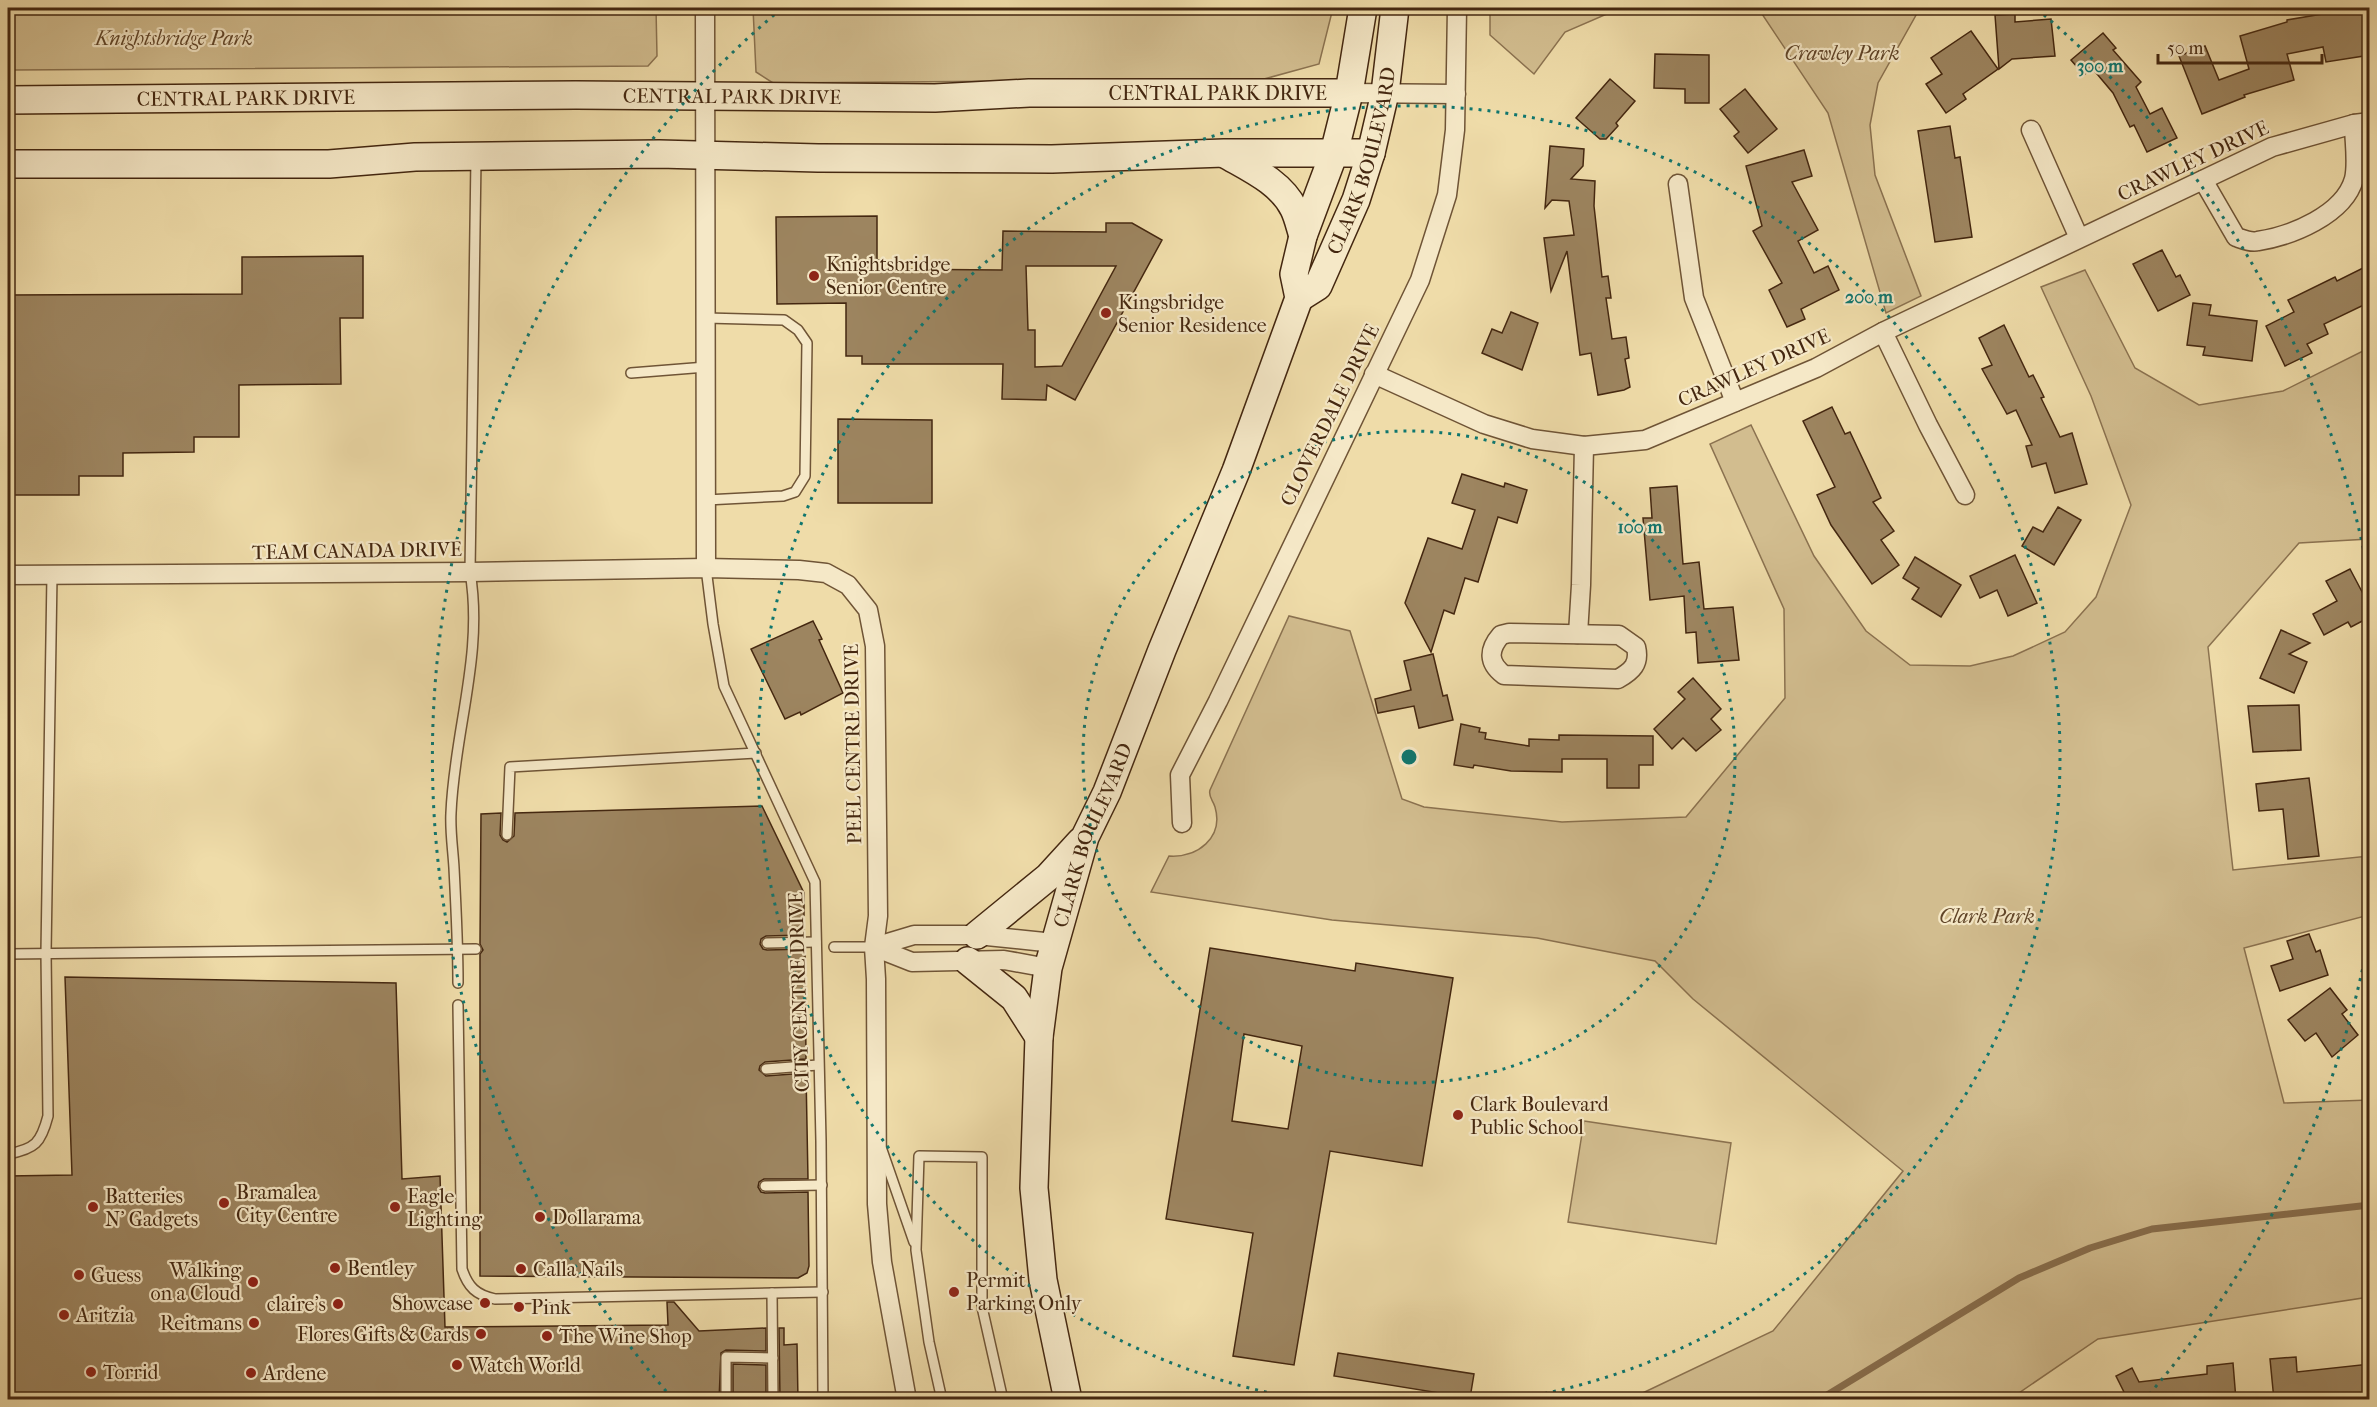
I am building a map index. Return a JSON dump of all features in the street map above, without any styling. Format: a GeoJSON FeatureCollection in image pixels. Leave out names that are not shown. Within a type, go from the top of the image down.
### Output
{"type":"FeatureCollection","features":[{"type":"Feature","properties":{"kind":"street"},"geometry":{"type":"LineString","coordinates":[[705,8],[706,568]]}},
{"type":"Feature","properties":{"kind":"street","name":"CLARK BOULEVARD"},"geometry":{"type":"LineString","coordinates":[[1068,1400],[1043,1280],[1034,1188],[1039,1037],[1051,955],[1085,837],[1107,792],[1162,650],[1236,471],[1299,298],[1294,274],[1303,236],[1334,153],[1348,93],[1363,8]]}},
{"type":"Feature","properties":{"kind":"street","name":"CLARK BOULEVARD"},"geometry":{"type":"LineString","coordinates":[[1299,298],[1318,286],[1356,200],[1371,153],[1385,93],[1395,8]]}},
{"type":"Feature","properties":{"kind":"street","name":"CLOVERDALE DRIVE"},"geometry":{"type":"LineString","coordinates":[[1182,823],[1180,775],[1420,280],[1443,213],[1451,166],[1456,94],[1457,8]]}},
{"type":"Feature","properties":{"kind":"street","name":"CENTRAL PARK DRIVE"},"geometry":{"type":"LineString","coordinates":[[8,100],[576,95],[935,98],[1029,93],[1456,94]]}},
{"type":"Feature","properties":{"kind":"street"},"geometry":{"type":"LineString","coordinates":[[2203,180],[2236,237],[2256,242],[2309,225],[2334,210],[2347,195],[2354,177],[2362,123]]}},
{"type":"Feature","properties":{"kind":"street","name":"CRAWLEY DRIVE"},"geometry":{"type":"LineString","coordinates":[[1374,374],[1484,424],[1532,439],[1584,446],[1645,440],[1816,368],[1883,332],[2272,147],[2362,123]]}},
{"type":"Feature","properties":{"kind":"street"},"geometry":{"type":"LineString","coordinates":[[2031,130],[2079,238]]}},
{"type":"Feature","properties":{"kind":"street"},"geometry":{"type":"LineString","coordinates":[[8,164],[329,164],[415,157],[704,154],[818,158],[1052,159],[1224,153],[1371,153]]}},
{"type":"Feature","properties":{"kind":"street"},"geometry":{"type":"LineString","coordinates":[[1224,153],[1263,176],[1285,194],[1294,209],[1303,236]]}},
{"type":"Feature","properties":{"kind":"street"},"geometry":{"type":"LineString","coordinates":[[1678,184],[1694,298],[1735,402]]}},
{"type":"Feature","properties":{"kind":"street"},"geometry":{"type":"LineString","coordinates":[[1883,332],[1965,495]]}},
{"type":"Feature","properties":{"kind":"street"},"geometry":{"type":"LineString","coordinates":[[1578,634],[1584,446]]}},
{"type":"Feature","properties":{"kind":"street","name":"TEAM CANADA DRIVE"},"geometry":{"type":"LineString","coordinates":[[8,575],[706,568]]}},
{"type":"Feature","properties":{"kind":"street","name":"PEEL CENTRE DRIVE"},"geometry":{"type":"LineString","coordinates":[[706,568],[799,570],[826,573],[848,585],[868,610],[875,646],[878,916],[874,947],[877,1204],[882,1262],[907,1400]]}},
{"type":"Feature","properties":{"kind":"street"},"geometry":{"type":"LineString","coordinates":[[1509,633],[1578,634],[1619,635],[1629,639],[1636,646],[1637,664],[1629,673],[1618,679],[1504,675],[1492,662],[1491,650],[1501,635],[1509,633]]}},
{"type":"Feature","properties":{"kind":"street"},"geometry":{"type":"LineString","coordinates":[[977,935],[1048,877],[1085,837]]}},
{"type":"Feature","properties":{"kind":"street"},"geometry":{"type":"LineString","coordinates":[[874,947],[914,934],[977,935],[1051,955]]}},
{"type":"Feature","properties":{"kind":"street"},"geometry":{"type":"LineString","coordinates":[[874,947],[912,962],[1004,960],[1051,955]]}},
{"type":"Feature","properties":{"kind":"street"},"geometry":{"type":"LineString","coordinates":[[968,961],[1014,998],[1039,1037]]}},
{"type":"Feature","properties":{"kind":"lane"},"geometry":{"type":"LineString","coordinates":[[458,982],[451,814],[458,744],[469,690],[474,638],[474,592],[470,572],[476,156]]}},
{"type":"Feature","properties":{"kind":"lane"},"geometry":{"type":"LineString","coordinates":[[706,318],[784,320],[798,330],[807,343],[805,476],[795,492],[783,496],[706,500]]}},
{"type":"Feature","properties":{"kind":"lane"},"geometry":{"type":"LineString","coordinates":[[631,373],[706,367]]}},
{"type":"Feature","properties":{"kind":"lane","name":"CITY CENTRE DRIVE"},"geometry":{"type":"LineString","coordinates":[[706,568],[724,686],[814,882],[822,1185],[820,1241],[823,1292],[823,1400]]}},
{"type":"Feature","properties":{"kind":"lane"},"geometry":{"type":"LineString","coordinates":[[8,1154],[25,1151],[43,1137],[48,1116],[45,953],[52,575]]}},
{"type":"Feature","properties":{"kind":"lane"},"geometry":{"type":"LineString","coordinates":[[507,835],[510,767],[756,753]]}},
{"type":"Feature","properties":{"kind":"lane"},"geometry":{"type":"LineString","coordinates":[[767,943],[816,942]]}},
{"type":"Feature","properties":{"kind":"lane"},"geometry":{"type":"LineString","coordinates":[[834,947],[874,947]]}},
{"type":"Feature","properties":{"kind":"lane"},"geometry":{"type":"LineString","coordinates":[[8,954],[476,949]]}},
{"type":"Feature","properties":{"kind":"lane"},"geometry":{"type":"LineString","coordinates":[[458,1005],[462,1269],[472,1290],[495,1299],[823,1292]]}},
{"type":"Feature","properties":{"kind":"lane"},"geometry":{"type":"LineString","coordinates":[[766,1069],[818,1065]]}},
{"type":"Feature","properties":{"kind":"lane"},"geometry":{"type":"LineString","coordinates":[[877,1137],[916,1250],[929,1342],[942,1400]]}},
{"type":"Feature","properties":{"kind":"lane"},"geometry":{"type":"LineString","coordinates":[[916,1250],[919,1156],[982,1157],[982,1307],[1003,1400]]}},
{"type":"Feature","properties":{"kind":"lane"},"geometry":{"type":"LineString","coordinates":[[765,1186],[822,1185]]}},
{"type":"Feature","properties":{"kind":"lane"},"geometry":{"type":"LineString","coordinates":[[772,1293],[773,1400]]}},
{"type":"Feature","properties":{"kind":"lane"},"geometry":{"type":"LineString","coordinates":[[726,1400],[726,1357],[773,1358]]}},
{"type":"Feature","properties":{"kind":"green space","name":"Knightsbridge Park"},"geometry":{"type":"Polygon","coordinates":[[[8,8],[656,8],[657,56],[648,66],[13,70],[8,63],[8,8]]]}},
{"type":"Feature","properties":{"kind":"green space"},"geometry":{"type":"Polygon","coordinates":[[[753,8],[1333,8],[1319,64],[1264,79],[773,83],[756,72],[753,8]]]}},
{"type":"Feature","properties":{"kind":"green space"},"geometry":{"type":"Polygon","coordinates":[[[1490,8],[1688,8],[1616,10],[1565,32],[1534,74],[1490,35],[1490,8]]]}},
{"type":"Feature","properties":{"kind":"green space","name":"Crawley Park"},"geometry":{"type":"Polygon","coordinates":[[[1758,8],[1920,8],[1878,83],[1870,125],[1875,175],[1921,296],[1886,313],[1828,113],[1758,8]]]}},
{"type":"Feature","properties":{"kind":"green space","name":"Clark Park"},"geometry":{"type":"Polygon","coordinates":[[[2085,270],[2135,368],[2199,405],[2283,391],[2369,348],[2369,539],[2299,543],[2208,647],[2233,870],[2369,856],[2369,915],[2244,948],[2284,1103],[2369,1100],[2369,1297],[2098,1339],[2010,1399],[1630,1399],[1773,1331],[1903,1171],[1693,999],[1655,961],[1537,938],[1332,920],[1151,892],[1169,856],[1189,854],[1198,850],[1212,837],[1217,818],[1210,790],[1289,616],[1350,631],[1402,799],[1424,807],[1562,822],[1686,817],[1785,698],[1784,609],[1710,444],[1751,425],[1814,556],[1866,631],[1910,665],[1970,666],[2013,656],[2065,632],[2096,597],[2131,505],[2091,396],[2041,287],[2085,270]]]}},
{"type":"Feature","properties":{"kind":"green space"},"geometry":{"type":"Polygon","coordinates":[[[1584,1121],[1731,1143],[1716,1244],[1568,1222],[1584,1121]]]}},
{"type":"Feature","properties":{"kind":"building"},"geometry":{"type":"Polygon","coordinates":[[[2370,8],[2370,55],[2326,62],[2323,47],[2287,54],[2294,80],[2244,95],[2245,97],[2202,114],[2179,56],[2205,46],[2219,80],[2249,69],[2240,36],[2287,22],[2287,20],[2370,8]]]}},
{"type":"Feature","properties":{"kind":"building"},"geometry":{"type":"Polygon","coordinates":[[[2015,14],[2015,22],[2051,19],[2055,56],[2012,59],[1999,69],[1995,15],[2015,14]]]}},
{"type":"Feature","properties":{"kind":"building"},"geometry":{"type":"Polygon","coordinates":[[[1971,31],[1998,69],[1963,94],[1966,99],[1946,113],[1926,84],[1942,74],[1931,58],[1971,31]]]}},
{"type":"Feature","properties":{"kind":"building"},"geometry":{"type":"Polygon","coordinates":[[[2103,33],[2116,48],[2113,50],[2141,82],[2136,87],[2150,114],[2162,108],[2177,138],[2147,152],[2134,125],[2130,127],[2113,93],[2092,68],[2084,75],[2071,60],[2103,33]]]}},
{"type":"Feature","properties":{"kind":"building"},"geometry":{"type":"Polygon","coordinates":[[[1655,54],[1709,55],[1709,103],[1685,103],[1685,89],[1654,88],[1655,54]]]}},
{"type":"Feature","properties":{"kind":"building"},"geometry":{"type":"Polygon","coordinates":[[[1610,79],[1635,101],[1616,123],[1618,126],[1606,139],[1600,139],[1576,118],[1610,79]]]}},
{"type":"Feature","properties":{"kind":"building"},"geometry":{"type":"Polygon","coordinates":[[[1745,89],[1777,129],[1748,153],[1734,136],[1739,132],[1720,109],[1745,89]]]}},
{"type":"Feature","properties":{"kind":"building"},"geometry":{"type":"Polygon","coordinates":[[[1950,126],[1955,158],[1960,157],[1972,237],[1935,242],[1918,131],[1950,126]]]}},
{"type":"Feature","properties":{"kind":"building"},"geometry":{"type":"Polygon","coordinates":[[[1550,146],[1584,149],[1583,166],[1571,179],[1595,181],[1594,206],[1602,277],[1608,276],[1611,298],[1606,298],[1612,339],[1626,337],[1629,358],[1625,359],[1630,387],[1624,390],[1598,395],[1591,353],[1580,355],[1567,251],[1551,291],[1544,238],[1574,235],[1569,201],[1552,200],[1545,208],[1550,146]]]}},
{"type":"Feature","properties":{"kind":"building"},"geometry":{"type":"Polygon","coordinates":[[[1804,150],[1812,176],[1792,182],[1818,230],[1798,241],[1814,273],[1828,266],[1839,290],[1801,309],[1805,319],[1787,327],[1769,290],[1782,283],[1753,231],[1762,226],[1746,166],[1804,150]]]}},
{"type":"Feature","properties":{"kind":"building","name":"Kingsbridge Senior Residence"},"geometry":{"type":"Polygon","coordinates":[[[877,216],[877,260],[885,260],[884,269],[1002,270],[1003,231],[1106,232],[1106,223],[1132,223],[1162,240],[1075,400],[1047,385],[1046,400],[1002,399],[1003,364],[862,364],[862,356],[846,356],[846,303],[777,304],[776,217],[877,216]],[[1026,266],[1028,330],[1035,330],[1035,367],[1062,366],[1116,266],[1026,266]]]}},
{"type":"Feature","properties":{"kind":"building"},"geometry":{"type":"Polygon","coordinates":[[[2162,250],[2176,277],[2180,275],[2190,295],[2158,311],[2133,264],[2162,250]]]}},
{"type":"Feature","properties":{"kind":"building"},"geometry":{"type":"Polygon","coordinates":[[[363,256],[363,318],[340,318],[341,384],[239,385],[239,437],[194,437],[194,452],[123,453],[123,476],[79,476],[79,495],[8,495],[8,295],[242,294],[242,257],[363,256]]]}},
{"type":"Feature","properties":{"kind":"building"},"geometry":{"type":"Polygon","coordinates":[[[2363,268],[2370,281],[2370,302],[2324,324],[2328,334],[2307,344],[2312,353],[2285,366],[2266,326],[2294,312],[2288,300],[2335,277],[2337,281],[2363,268]]]}},
{"type":"Feature","properties":{"kind":"building"},"geometry":{"type":"Polygon","coordinates":[[[2193,303],[2211,305],[2209,315],[2257,321],[2252,361],[2203,355],[2205,347],[2187,345],[2193,303]]]}},
{"type":"Feature","properties":{"kind":"building"},"geometry":{"type":"Polygon","coordinates":[[[1511,312],[1538,323],[1522,370],[1482,353],[1492,329],[1502,333],[1511,312]]]}},
{"type":"Feature","properties":{"kind":"building"},"geometry":{"type":"Polygon","coordinates":[[[2004,325],[2029,377],[2033,375],[2044,397],[2041,398],[2060,437],[2072,433],[2087,484],[2055,493],[2046,463],[2032,467],[2026,446],[2032,445],[2016,410],[2007,414],[1982,369],[1992,365],[1979,338],[2004,325]]]}},
{"type":"Feature","properties":{"kind":"building"},"geometry":{"type":"Polygon","coordinates":[[[1832,407],[1845,434],[1850,432],[1881,498],[1873,502],[1894,531],[1881,540],[1899,565],[1872,584],[1831,525],[1817,495],[1835,487],[1803,421],[1832,407]]]}},
{"type":"Feature","properties":{"kind":"building"},"geometry":{"type":"Polygon","coordinates":[[[838,419],[932,420],[932,503],[838,503],[838,419]]]}},
{"type":"Feature","properties":{"kind":"building"},"geometry":{"type":"Polygon","coordinates":[[[1462,474],[1504,487],[1505,483],[1527,490],[1517,523],[1498,517],[1478,582],[1465,578],[1454,614],[1444,610],[1431,652],[1405,603],[1428,538],[1462,549],[1475,510],[1452,503],[1462,474]]]}},
{"type":"Feature","properties":{"kind":"building"},"geometry":{"type":"Polygon","coordinates":[[[1677,486],[1683,564],[1699,562],[1704,609],[1733,607],[1739,660],[1698,663],[1696,632],[1686,633],[1684,596],[1650,600],[1643,518],[1652,518],[1650,488],[1677,486]]]}},
{"type":"Feature","properties":{"kind":"building"},"geometry":{"type":"Polygon","coordinates":[[[2058,507],[2081,520],[2054,565],[2022,546],[2033,527],[2043,532],[2058,507]]]}},
{"type":"Feature","properties":{"kind":"building"},"geometry":{"type":"Polygon","coordinates":[[[2015,555],[2037,603],[2008,616],[1997,590],[1980,598],[1970,576],[2015,555]]]}},
{"type":"Feature","properties":{"kind":"building"},"geometry":{"type":"Polygon","coordinates":[[[1915,557],[1961,585],[1941,617],[1912,599],[1919,588],[1903,578],[1915,557]]]}},
{"type":"Feature","properties":{"kind":"building"},"geometry":{"type":"Polygon","coordinates":[[[2350,569],[2370,607],[2370,617],[2351,627],[2348,622],[2324,635],[2313,614],[2337,601],[2326,581],[2350,569]]]}},
{"type":"Feature","properties":{"kind":"building"},"geometry":{"type":"Polygon","coordinates":[[[813,621],[843,693],[801,715],[800,712],[785,719],[751,649],[813,621]]]}},
{"type":"Feature","properties":{"kind":"building"},"geometry":{"type":"Polygon","coordinates":[[[2281,630],[2310,643],[2289,654],[2307,662],[2294,693],[2260,678],[2281,630]]]}},
{"type":"Feature","properties":{"kind":"building"},"geometry":{"type":"Polygon","coordinates":[[[1433,654],[1443,696],[1447,695],[1453,720],[1419,728],[1414,706],[1378,713],[1375,699],[1411,690],[1404,661],[1433,654]]]}},
{"type":"Feature","properties":{"kind":"building"},"geometry":{"type":"Polygon","coordinates":[[[1693,678],[1721,709],[1711,719],[1721,730],[1696,751],[1683,738],[1672,749],[1654,729],[1685,699],[1678,692],[1693,678]]]}},
{"type":"Feature","properties":{"kind":"building"},"geometry":{"type":"Polygon","coordinates":[[[2299,705],[2301,750],[2253,752],[2248,706],[2299,705]]]}},
{"type":"Feature","properties":{"kind":"building"},"geometry":{"type":"Polygon","coordinates":[[[1461,724],[1480,728],[1479,732],[1486,733],[1485,739],[1529,746],[1529,739],[1559,740],[1559,735],[1653,736],[1653,765],[1639,765],[1639,788],[1607,788],[1607,759],[1562,759],[1562,772],[1511,771],[1474,765],[1473,768],[1454,765],[1461,724]]]}},
{"type":"Feature","properties":{"kind":"building"},"geometry":{"type":"Polygon","coordinates":[[[2309,778],[2319,856],[2288,859],[2283,809],[2259,811],[2256,784],[2309,778]]]}},
{"type":"Feature","properties":{"kind":"building"},"geometry":{"type":"Polygon","coordinates":[[[762,806],[804,893],[804,935],[766,936],[761,939],[760,944],[763,949],[767,950],[805,949],[806,1059],[765,1062],[759,1070],[766,1076],[806,1073],[808,1179],[764,1179],[759,1182],[758,1187],[761,1192],[765,1193],[808,1192],[809,1266],[807,1273],[798,1278],[480,1276],[480,954],[483,950],[480,944],[481,814],[501,813],[500,835],[507,842],[514,836],[515,813],[762,806]]]}},
{"type":"Feature","properties":{"kind":"building"},"geometry":{"type":"Polygon","coordinates":[[[2309,934],[2316,952],[2320,950],[2328,975],[2280,991],[2271,966],[2293,959],[2287,941],[2309,934]]]}},
{"type":"Feature","properties":{"kind":"building"},"geometry":{"type":"Polygon","coordinates":[[[1210,948],[1355,971],[1356,963],[1453,978],[1422,1166],[1330,1151],[1294,1365],[1233,1356],[1253,1233],[1166,1219],[1210,948]],[[1244,1034],[1232,1121],[1288,1129],[1302,1046],[1244,1034]]]}},
{"type":"Feature","properties":{"kind":"building","name":"Bramalea City Centre"},"geometry":{"type":"Polygon","coordinates":[[[65,977],[396,983],[402,1179],[440,1176],[445,1327],[668,1325],[667,1302],[674,1302],[699,1331],[766,1328],[766,1351],[726,1350],[721,1353],[719,1400],[8,1400],[8,1176],[72,1175],[65,977]]]}},
{"type":"Feature","properties":{"kind":"building"},"geometry":{"type":"Polygon","coordinates":[[[2330,988],[2347,1010],[2342,1014],[2358,1035],[2332,1057],[2316,1033],[2305,1041],[2288,1020],[2330,988]]]}},
{"type":"Feature","properties":{"kind":"building"},"geometry":{"type":"Polygon","coordinates":[[[779,1328],[784,1328],[784,1345],[797,1344],[798,1400],[780,1400],[779,1328]]]}},
{"type":"Feature","properties":{"kind":"building"},"geometry":{"type":"Polygon","coordinates":[[[1338,1353],[1474,1374],[1470,1398],[1334,1376],[1338,1353]]]}},
{"type":"Feature","properties":{"kind":"building"},"geometry":{"type":"Polygon","coordinates":[[[2296,1357],[2297,1372],[2370,1364],[2370,1394],[2351,1396],[2352,1400],[2274,1400],[2270,1359],[2296,1357]]]}},
{"type":"Feature","properties":{"kind":"building"},"geometry":{"type":"Polygon","coordinates":[[[2233,1363],[2236,1400],[2128,1400],[2116,1376],[2132,1368],[2139,1382],[2207,1374],[2207,1366],[2233,1363]]]}},
{"type":"Feature","properties":{"kind":"building"},"geometry":{"type":"Polygon","coordinates":[[[733,1364],[766,1365],[766,1400],[733,1400],[733,1364]]]}},
{"type":"Feature","properties":{"kind":"waterway"},"geometry":{"type":"LineString","coordinates":[[126,8],[143,10],[383,8]]}},
{"type":"Feature","properties":{"kind":"waterway"},"geometry":{"type":"LineString","coordinates":[[1819,1400],[2019,1278],[2090,1248],[2152,1229],[2370,1205]]}},
{"type":"Feature","properties":{"kind":"place","name":"Knightsbridge Senior Centre"},"geometry":{"type":"Point","coordinates":[814,276]}},
{"type":"Feature","properties":{"kind":"place","name":"Kingsbridge Senior Residence"},"geometry":{"type":"Point","coordinates":[1106,313]}},
{"type":"Feature","properties":{"kind":"place","name":"Clark Boulevard Public School"},"geometry":{"type":"Point","coordinates":[1458,1115]}},
{"type":"Feature","properties":{"kind":"place","name":"Bramalea City Centre"},"geometry":{"type":"Point","coordinates":[224,1203]}},
{"type":"Feature","properties":{"kind":"place","name":"Batteries N’ Gadgets"},"geometry":{"type":"Point","coordinates":[93,1207]}},
{"type":"Feature","properties":{"kind":"place","name":"Eagle Lighting"},"geometry":{"type":"Point","coordinates":[395,1207]}},
{"type":"Feature","properties":{"kind":"place","name":"Dollarama"},"geometry":{"type":"Point","coordinates":[540,1217]}},
{"type":"Feature","properties":{"kind":"place","name":"Bentley"},"geometry":{"type":"Point","coordinates":[335,1268]}},
{"type":"Feature","properties":{"kind":"place","name":"Calla Nails"},"geometry":{"type":"Point","coordinates":[521,1269]}},
{"type":"Feature","properties":{"kind":"place","name":"Guess"},"geometry":{"type":"Point","coordinates":[79,1275]}},
{"type":"Feature","properties":{"kind":"place","name":"Walking on a Cloud"},"geometry":{"type":"Point","coordinates":[253,1282]}},
{"type":"Feature","properties":{"kind":"place","name":"Permit Parking Only"},"geometry":{"type":"Point","coordinates":[954,1292]}},
{"type":"Feature","properties":{"kind":"place","name":"Showcase"},"geometry":{"type":"Point","coordinates":[485,1303]}},
{"type":"Feature","properties":{"kind":"place","name":"claire's"},"geometry":{"type":"Point","coordinates":[338,1304]}},
{"type":"Feature","properties":{"kind":"place","name":"Pink"},"geometry":{"type":"Point","coordinates":[519,1307]}},
{"type":"Feature","properties":{"kind":"place","name":"Aritzia"},"geometry":{"type":"Point","coordinates":[64,1315]}},
{"type":"Feature","properties":{"kind":"place","name":"Reitmans"},"geometry":{"type":"Point","coordinates":[254,1323]}},
{"type":"Feature","properties":{"kind":"place","name":"Flores Gifts & Cards"},"geometry":{"type":"Point","coordinates":[481,1334]}},
{"type":"Feature","properties":{"kind":"place","name":"The Wine Shop"},"geometry":{"type":"Point","coordinates":[547,1336]}},
{"type":"Feature","properties":{"kind":"place","name":"Watch World"},"geometry":{"type":"Point","coordinates":[457,1365]}},
{"type":"Feature","properties":{"kind":"place","name":"Torrid"},"geometry":{"type":"Point","coordinates":[91,1372]}},
{"type":"Feature","properties":{"kind":"place","name":"Ardene"},"geometry":{"type":"Point","coordinates":[251,1373]}}]}
